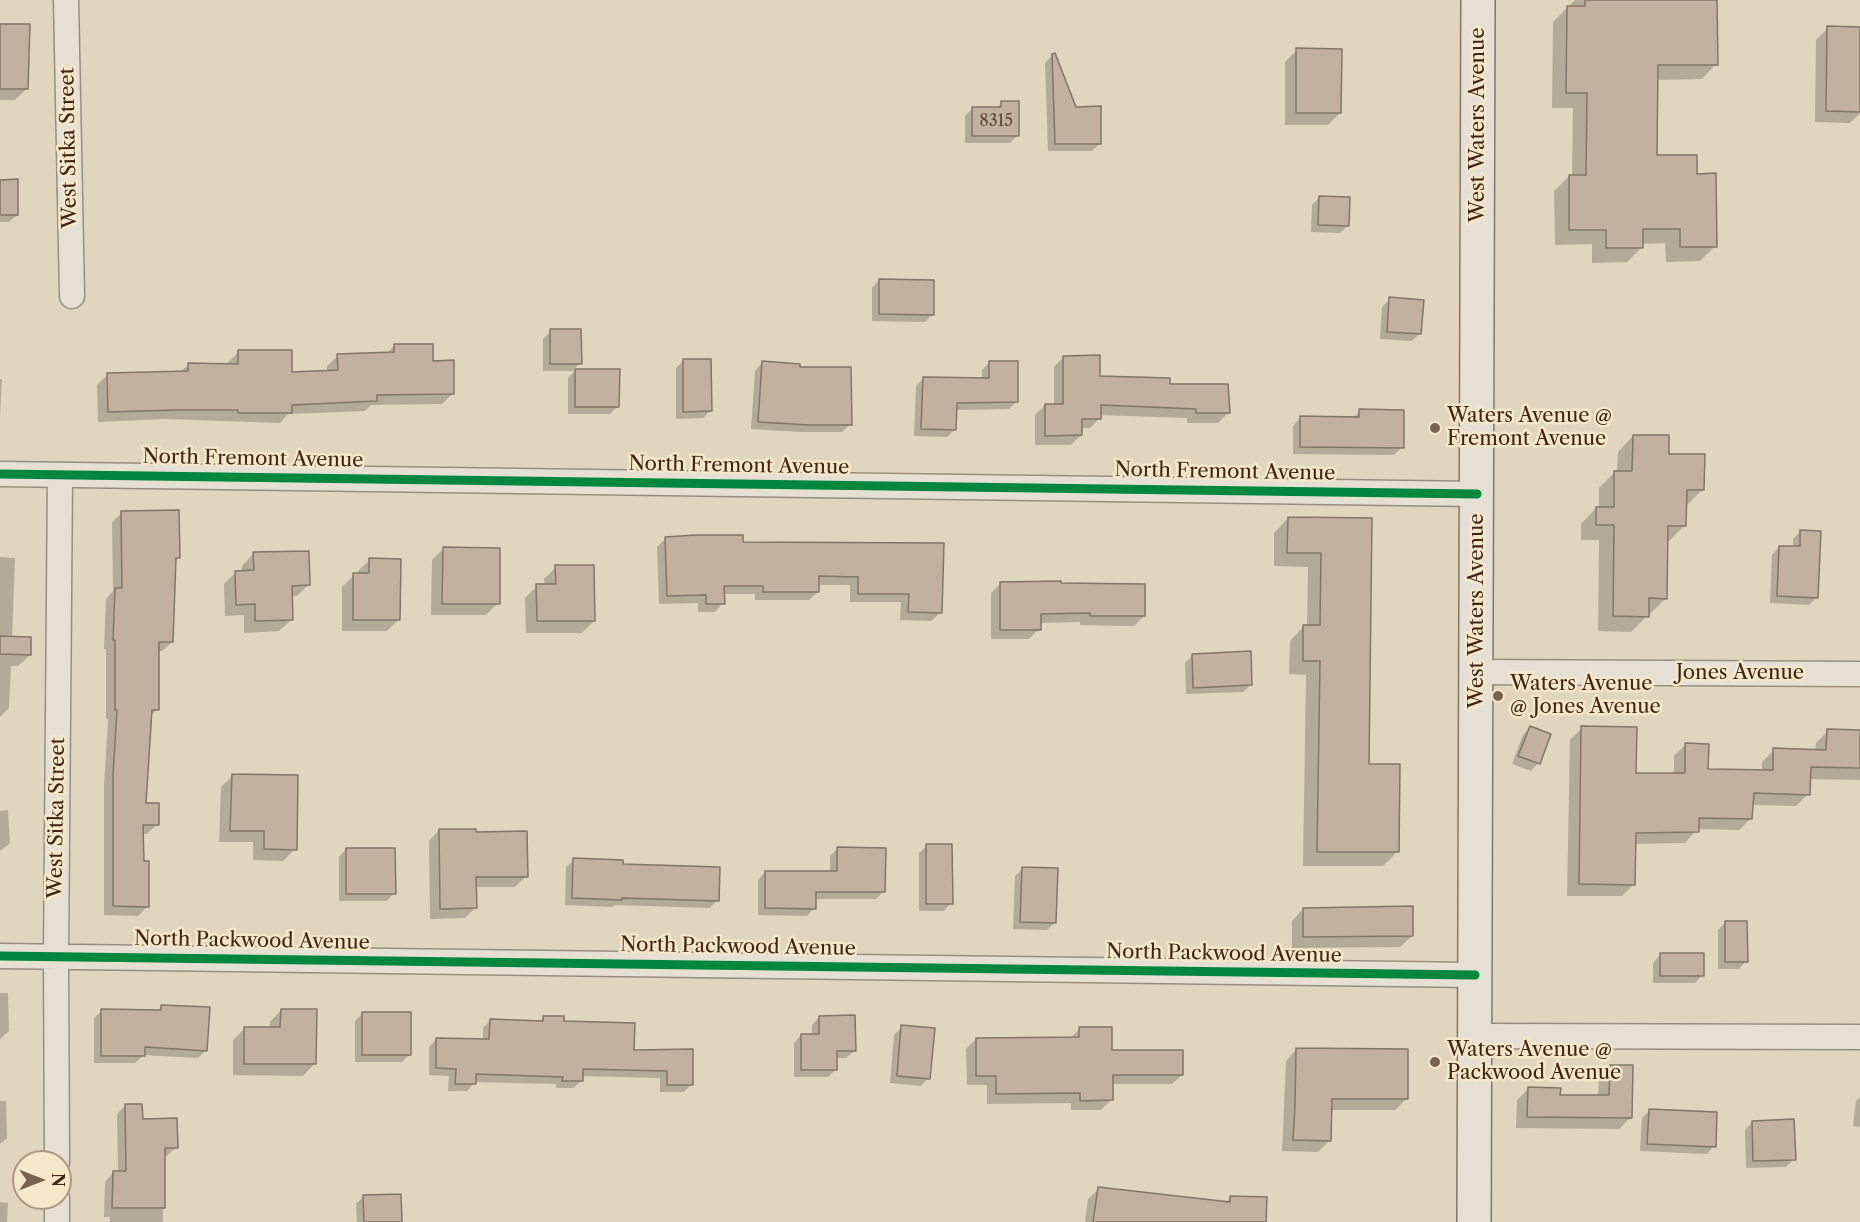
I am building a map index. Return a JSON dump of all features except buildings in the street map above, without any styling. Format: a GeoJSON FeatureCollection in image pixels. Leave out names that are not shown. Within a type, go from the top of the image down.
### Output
{"type":"FeatureCollection","features":[{"type":"Feature","properties":{"kind":"main road","name":"West Waters Avenue"},"geometry":{"type":"LineString","coordinates":[[1474,1222],[1478,0]]}},
{"type":"Feature","properties":{"kind":"street","name":"West Sitka Street"},"geometry":{"type":"LineString","coordinates":[[66,0],[72,296]]}},
{"type":"Feature","properties":{"kind":"street","name":"North Fremont Avenue"},"geometry":{"type":"LineString","coordinates":[[0,474],[1477,494]]}},
{"type":"Feature","properties":{"kind":"street","name":"West Sitka Street"},"geometry":{"type":"LineString","coordinates":[[57,1150],[56,957],[60,475]]}},
{"type":"Feature","properties":{"kind":"street","name":"Jones Avenue"},"geometry":{"type":"LineString","coordinates":[[1477,672],[1860,674]]}},
{"type":"Feature","properties":{"kind":"street","name":"North Packwood Avenue"},"geometry":{"type":"LineString","coordinates":[[0,956],[1475,975]]}},
{"type":"Feature","properties":{"kind":"street"},"geometry":{"type":"LineString","coordinates":[[1475,1036],[1860,1037]]}},
{"type":"Feature","properties":{"kind":"cycle path"},"geometry":{"type":"LineString","coordinates":[[0,474],[1477,494]]}},
{"type":"Feature","properties":{"kind":"cycle path"},"geometry":{"type":"LineString","coordinates":[[0,956],[1475,975]]}},
{"type":"Feature","properties":{"kind":"place","name":"Waters Avenue @ Fremont Avenue"},"geometry":{"type":"Point","coordinates":[1435,428]}},
{"type":"Feature","properties":{"kind":"place","name":"Waters Avenue @ Jones Avenue"},"geometry":{"type":"Point","coordinates":[1498,696]}},
{"type":"Feature","properties":{"kind":"place","name":"Waters Avenue @ Packwood Avenue"},"geometry":{"type":"Point","coordinates":[1435,1062]}}]}
